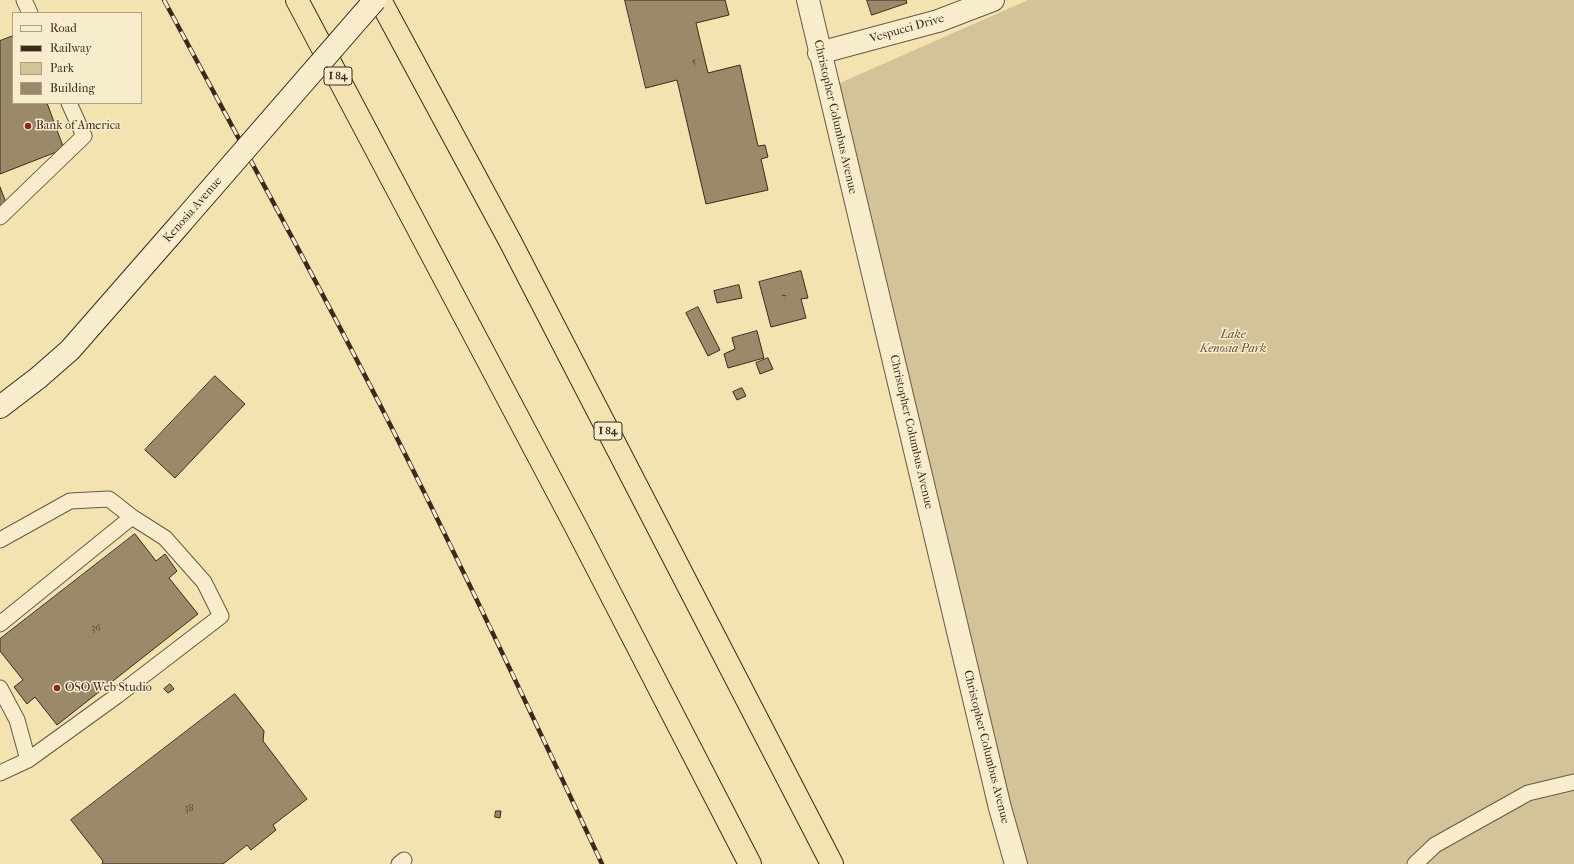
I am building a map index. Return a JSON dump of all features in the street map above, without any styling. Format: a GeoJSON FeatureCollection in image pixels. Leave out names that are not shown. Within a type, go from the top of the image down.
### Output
{"type":"FeatureCollection","features":[{"type":"Feature","properties":{"kind":"highway","name":"I 84"},"geometry":{"type":"LineString","coordinates":[[297,0],[573,520],[750,864]]}},
{"type":"Feature","properties":{"kind":"highway","name":"I 84"},"geometry":{"type":"LineString","coordinates":[[380,0],[510,241],[832,864]]}},
{"type":"Feature","properties":{"kind":"street","name":"Kenosia Avenue"},"geometry":{"type":"LineString","coordinates":[[0,407],[38,378],[70,350],[375,0]]}},
{"type":"Feature","properties":{"kind":"street","name":"Christopher Columbus Avenue"},"geometry":{"type":"LineString","coordinates":[[808,0],[819,52],[1000,808],[1016,864]]}},
{"type":"Feature","properties":{"kind":"street","name":"Vespucci Drive"},"geometry":{"type":"LineString","coordinates":[[819,52],[938,21],[993,0]]}},
{"type":"Feature","properties":{"kind":"lane"},"geometry":{"type":"LineString","coordinates":[[24,0],[30,12]]}},
{"type":"Feature","properties":{"kind":"lane"},"geometry":{"type":"LineString","coordinates":[[0,217],[84,136],[69,104]]}},
{"type":"Feature","properties":{"kind":"lane"},"geometry":{"type":"LineString","coordinates":[[0,540],[70,501],[109,499],[132,517],[165,538],[204,582],[221,616],[118,695],[28,760],[0,773]]}},
{"type":"Feature","properties":{"kind":"lane"},"geometry":{"type":"LineString","coordinates":[[0,624],[132,517]]}},
{"type":"Feature","properties":{"kind":"lane"},"geometry":{"type":"LineString","coordinates":[[0,688],[17,720],[28,760]]}},
{"type":"Feature","properties":{"kind":"lane"},"geometry":{"type":"LineString","coordinates":[[1415,864],[1436,845],[1528,793],[1574,782]]}},
{"type":"Feature","properties":{"kind":"green space","name":"Lake Kenosia Park"},"geometry":{"type":"Polygon","coordinates":[[[1028,0],[1574,0],[1574,864],[1009,864],[939,602],[833,86],[1028,0]]]}},
{"type":"Feature","properties":{"kind":"building"},"geometry":{"type":"Polygon","coordinates":[[[625,0],[725,0],[729,15],[696,23],[708,73],[740,65],[758,146],[765,145],[768,157],[761,159],[768,190],[706,204],[677,80],[646,88],[625,0]]]}},
{"type":"Feature","properties":{"kind":"building"},"geometry":{"type":"Polygon","coordinates":[[[867,0],[906,0],[907,3],[872,15],[867,0]]]}},
{"type":"Feature","properties":{"kind":"building","name":"Bank of America"},"geometry":{"type":"Polygon","coordinates":[[[12,36],[12,104],[47,104],[64,149],[0,174],[0,41],[12,36]]]}},
{"type":"Feature","properties":{"kind":"building"},"geometry":{"type":"Polygon","coordinates":[[[0,187],[7,205],[0,208],[0,187]]]}},
{"type":"Feature","properties":{"kind":"building"},"geometry":{"type":"Polygon","coordinates":[[[801,271],[808,298],[801,299],[806,318],[771,327],[759,282],[801,271]]]}},
{"type":"Feature","properties":{"kind":"building"},"geometry":{"type":"Polygon","coordinates":[[[739,285],[742,298],[717,303],[714,291],[739,285]]]}},
{"type":"Feature","properties":{"kind":"building"},"geometry":{"type":"Polygon","coordinates":[[[698,307],[720,350],[708,356],[686,313],[698,307]]]}},
{"type":"Feature","properties":{"kind":"building"},"geometry":{"type":"Polygon","coordinates":[[[757,331],[764,358],[728,368],[724,354],[735,349],[732,338],[757,331]]]}},
{"type":"Feature","properties":{"kind":"building"},"geometry":{"type":"Polygon","coordinates":[[[768,358],[773,369],[760,374],[756,363],[768,358]]]}},
{"type":"Feature","properties":{"kind":"building"},"geometry":{"type":"Polygon","coordinates":[[[215,376],[245,404],[175,478],[145,450],[215,376]]]}},
{"type":"Feature","properties":{"kind":"building"},"geometry":{"type":"Polygon","coordinates":[[[742,388],[746,396],[737,400],[733,392],[742,388]]]}},
{"type":"Feature","properties":{"kind":"building"},"geometry":{"type":"Polygon","coordinates":[[[135,534],[156,561],[165,554],[177,571],[169,578],[198,614],[57,725],[35,697],[27,704],[14,687],[23,680],[0,651],[0,639],[135,534]]]}},
{"type":"Feature","properties":{"kind":"building"},"geometry":{"type":"Polygon","coordinates":[[[170,684],[174,689],[168,693],[164,689],[170,684]]]}},
{"type":"Feature","properties":{"kind":"building"},"geometry":{"type":"Polygon","coordinates":[[[235,694],[264,731],[263,741],[307,799],[273,825],[276,830],[251,850],[247,845],[223,864],[102,864],[103,861],[71,820],[235,694]]]}},
{"type":"Feature","properties":{"kind":"building"},"geometry":{"type":"Polygon","coordinates":[[[496,811],[501,811],[500,818],[495,817],[496,811]]]}},
{"type":"Feature","properties":{"kind":"railway"},"geometry":{"type":"LineString","coordinates":[[164,0],[357,360],[388,421],[489,624],[602,864]]}},
{"type":"Feature","properties":{"kind":"place","name":"Bank of America"},"geometry":{"type":"Point","coordinates":[28,126]}},
{"type":"Feature","properties":{"kind":"place","name":"OSO Web Studio"},"geometry":{"type":"Point","coordinates":[57,688]}}]}
